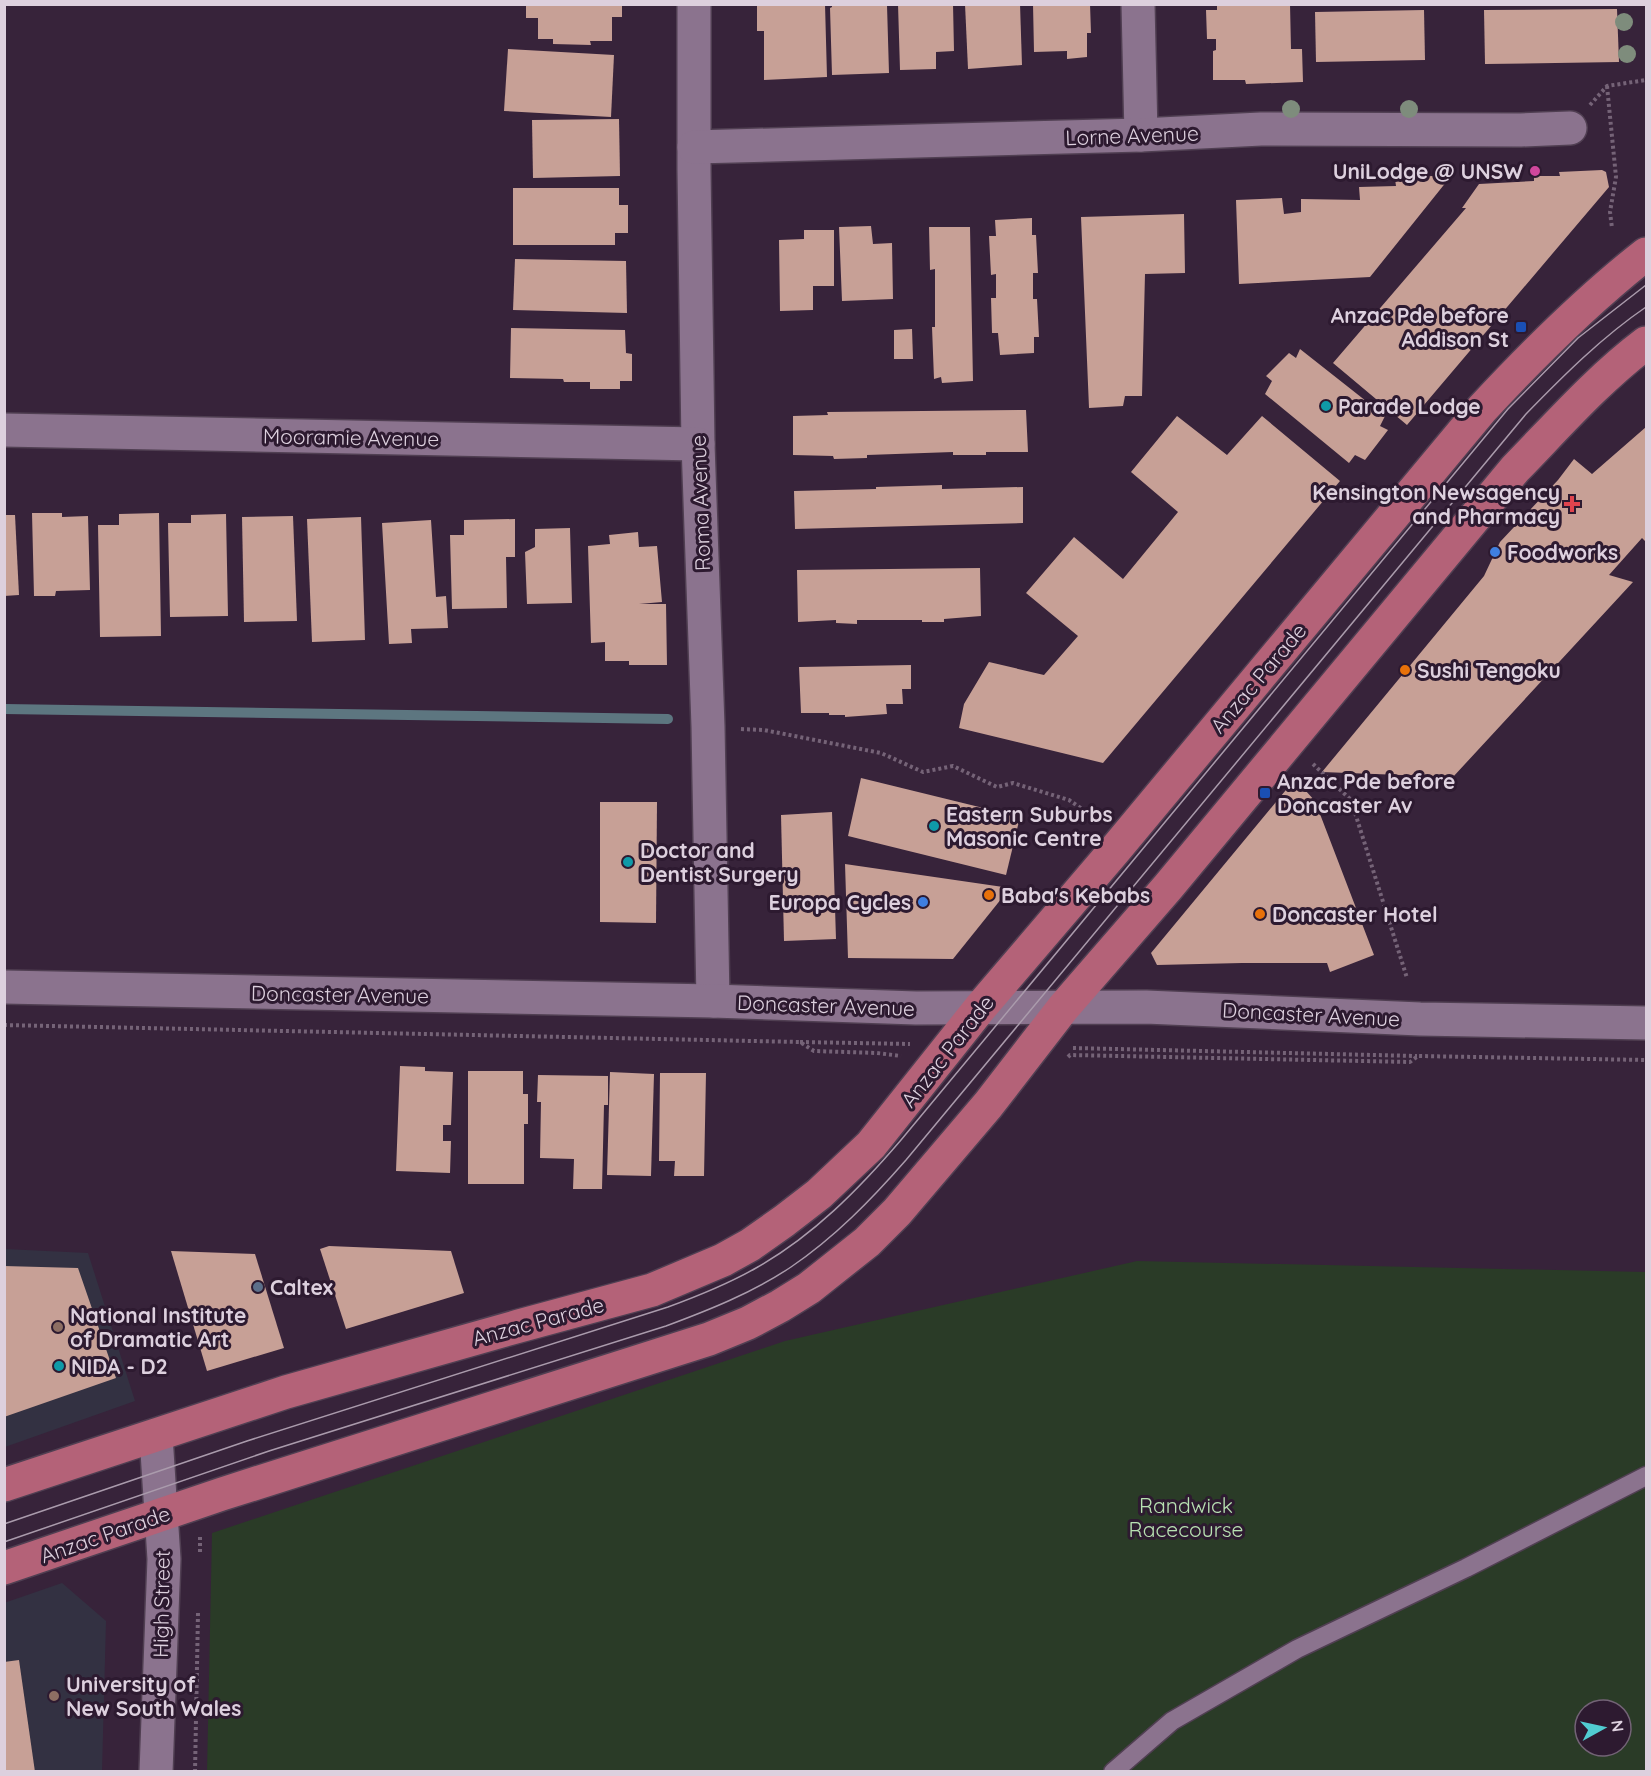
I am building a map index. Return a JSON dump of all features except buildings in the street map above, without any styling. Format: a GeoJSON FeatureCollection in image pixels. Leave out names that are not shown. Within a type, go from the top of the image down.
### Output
{"type":"FeatureCollection","features":[{"type":"Feature","properties":{"kind":"main road","name":"Anzac Parade"},"geometry":{"type":"LineString","coordinates":[[4,1485],[286,1392],[652,1290],[723,1260],[750,1245],[784,1221],[819,1194],[872,1145],[980,1008],[1115,850],[1482,409],[1573,315],[1647,254]]}},
{"type":"Feature","properties":{"kind":"main road","name":"Anzac Parade"},"geometry":{"type":"LineString","coordinates":[[4,1568],[222,1494],[709,1339],[748,1323],[780,1306],[841,1264],[897,1212],[988,1105],[1063,1008],[1168,887],[1515,469],[1620,364],[1647,343]]}},
{"type":"Feature","properties":{"kind":"street","name":"Roma Avenue"},"geometry":{"type":"LineString","coordinates":[[694,4],[698,444],[708,726],[713,1001]]}},
{"type":"Feature","properties":{"kind":"street"},"geometry":{"type":"LineString","coordinates":[[1138,4],[1141,135]]}},
{"type":"Feature","properties":{"kind":"street","name":"Lorne Avenue"},"geometry":{"type":"LineString","coordinates":[[694,147],[1141,135],[1261,129],[1521,130],[1570,128]]}},
{"type":"Feature","properties":{"kind":"street","name":"Mooramie Avenue"},"geometry":{"type":"LineString","coordinates":[[4,430],[698,444]]}},
{"type":"Feature","properties":{"kind":"street","name":"Doncaster Avenue"},"geometry":{"type":"LineString","coordinates":[[4,987],[713,1001],[916,1008],[1146,1007],[1420,1019],[1647,1023]]}},
{"type":"Feature","properties":{"kind":"street","name":"High Street"},"geometry":{"type":"LineString","coordinates":[[156,1436],[164,1560],[156,1772]]}},
{"type":"Feature","properties":{"kind":"lane"},"geometry":{"type":"LineString","coordinates":[[1113,1772],[1172,1721],[1297,1649],[1466,1568],[1647,1476]]}},
{"type":"Feature","properties":{"kind":"path"},"geometry":{"type":"LineString","coordinates":[[1612,228],[1610,212],[1616,177],[1607,86],[1647,80]]}},
{"type":"Feature","properties":{"kind":"path"},"geometry":{"type":"LineString","coordinates":[[708,726],[764,730],[881,753],[923,772],[953,766],[997,787],[1013,783],[1069,800],[1091,815]]}},
{"type":"Feature","properties":{"kind":"path"},"geometry":{"type":"LineString","coordinates":[[1308,760],[1351,800],[1407,978]]}},
{"type":"Feature","properties":{"kind":"path"},"geometry":{"type":"LineString","coordinates":[[4,1025],[919,1044]]}},
{"type":"Feature","properties":{"kind":"path"},"geometry":{"type":"LineString","coordinates":[[800,1042],[814,1051],[877,1053]]}},
{"type":"Feature","properties":{"kind":"path"},"geometry":{"type":"LineString","coordinates":[[1073,1048],[1647,1060]]}},
{"type":"Feature","properties":{"kind":"path"},"geometry":{"type":"LineString","coordinates":[[1063,1062],[1070,1055],[1410,1062],[1418,1056]]}},
{"type":"Feature","properties":{"kind":"path"},"geometry":{"type":"LineString","coordinates":[[200,1530],[200,1554]]}},
{"type":"Feature","properties":{"kind":"path"},"geometry":{"type":"LineString","coordinates":[[195,1772],[198,1612]]}},
{"type":"Feature","properties":{"kind":"shaded area","name":"National Institute of Dramatic Art"},"geometry":{"type":"Polygon","coordinates":[[[5,1249],[88,1253],[135,1401],[5,1447],[5,1249]]]}},
{"type":"Feature","properties":{"kind":"shaded area","name":"University of New South Wales"},"geometry":{"type":"Polygon","coordinates":[[[62,1583],[106,1621],[102,1771],[5,1771],[4,1603],[62,1583]]]}},
{"type":"Feature","properties":{"kind":"green space","name":"Randwick Racecourse"},"geometry":{"type":"Polygon","coordinates":[[[1137,1261],[1646,1272],[1646,1771],[207,1772],[212,1533],[785,1341],[1137,1261]]]}},
{"type":"Feature","properties":{"kind":"waterway"},"geometry":{"type":"LineString","coordinates":[[4,709],[668,719]]}},
{"type":"Feature","properties":{"kind":"tram line"},"geometry":{"type":"LineString","coordinates":[[4,1524],[247,1441],[668,1307],[735,1279],[797,1241],[852,1194],[901,1140],[1508,409],[1578,338],[1646,285]]}},
{"type":"Feature","properties":{"kind":"tram line"},"geometry":{"type":"LineString","coordinates":[[4,1542],[269,1451],[666,1326],[746,1293],[791,1267],[823,1243],[852,1217],[906,1160],[1526,414],[1598,344],[1646,307]]}},
{"type":"Feature","properties":{"kind":"place","name":"UniLodge @ UNSW"},"geometry":{"type":"Point","coordinates":[1535,171]}},
{"type":"Feature","properties":{"kind":"place","name":"Anzac Pde before Addison St"},"geometry":{"type":"Point","coordinates":[1521,327]}},
{"type":"Feature","properties":{"kind":"place","name":"Parade Lodge"},"geometry":{"type":"Point","coordinates":[1326,406]}},
{"type":"Feature","properties":{"kind":"place","name":"Kensington Newsagency and Pharmacy"},"geometry":{"type":"Point","coordinates":[1572,504]}},
{"type":"Feature","properties":{"kind":"place","name":"Foodworks"},"geometry":{"type":"Point","coordinates":[1495,552]}},
{"type":"Feature","properties":{"kind":"place","name":"Sushi Tengoku"},"geometry":{"type":"Point","coordinates":[1405,670]}},
{"type":"Feature","properties":{"kind":"place","name":"Anzac Pde before Doncaster Av"},"geometry":{"type":"Point","coordinates":[1265,793]}},
{"type":"Feature","properties":{"kind":"place","name":"Eastern Suburbs Masonic Centre"},"geometry":{"type":"Point","coordinates":[934,826]}},
{"type":"Feature","properties":{"kind":"place","name":"Doctor and Dentist Surgery"},"geometry":{"type":"Point","coordinates":[628,862]}},
{"type":"Feature","properties":{"kind":"place","name":"Baba's Kebabs"},"geometry":{"type":"Point","coordinates":[989,895]}},
{"type":"Feature","properties":{"kind":"place","name":"Europa Cycles"},"geometry":{"type":"Point","coordinates":[923,902]}},
{"type":"Feature","properties":{"kind":"place","name":"Doncaster Hotel"},"geometry":{"type":"Point","coordinates":[1260,914]}},
{"type":"Feature","properties":{"kind":"place","name":"Caltex"},"geometry":{"type":"Point","coordinates":[258,1287]}},
{"type":"Feature","properties":{"kind":"place","name":"National Institute of Dramatic Art"},"geometry":{"type":"Point","coordinates":[58,1327]}},
{"type":"Feature","properties":{"kind":"place","name":"NIDA - D2"},"geometry":{"type":"Point","coordinates":[59,1366]}},
{"type":"Feature","properties":{"kind":"place","name":"University of New South Wales"},"geometry":{"type":"Point","coordinates":[54,1696]}}]}
